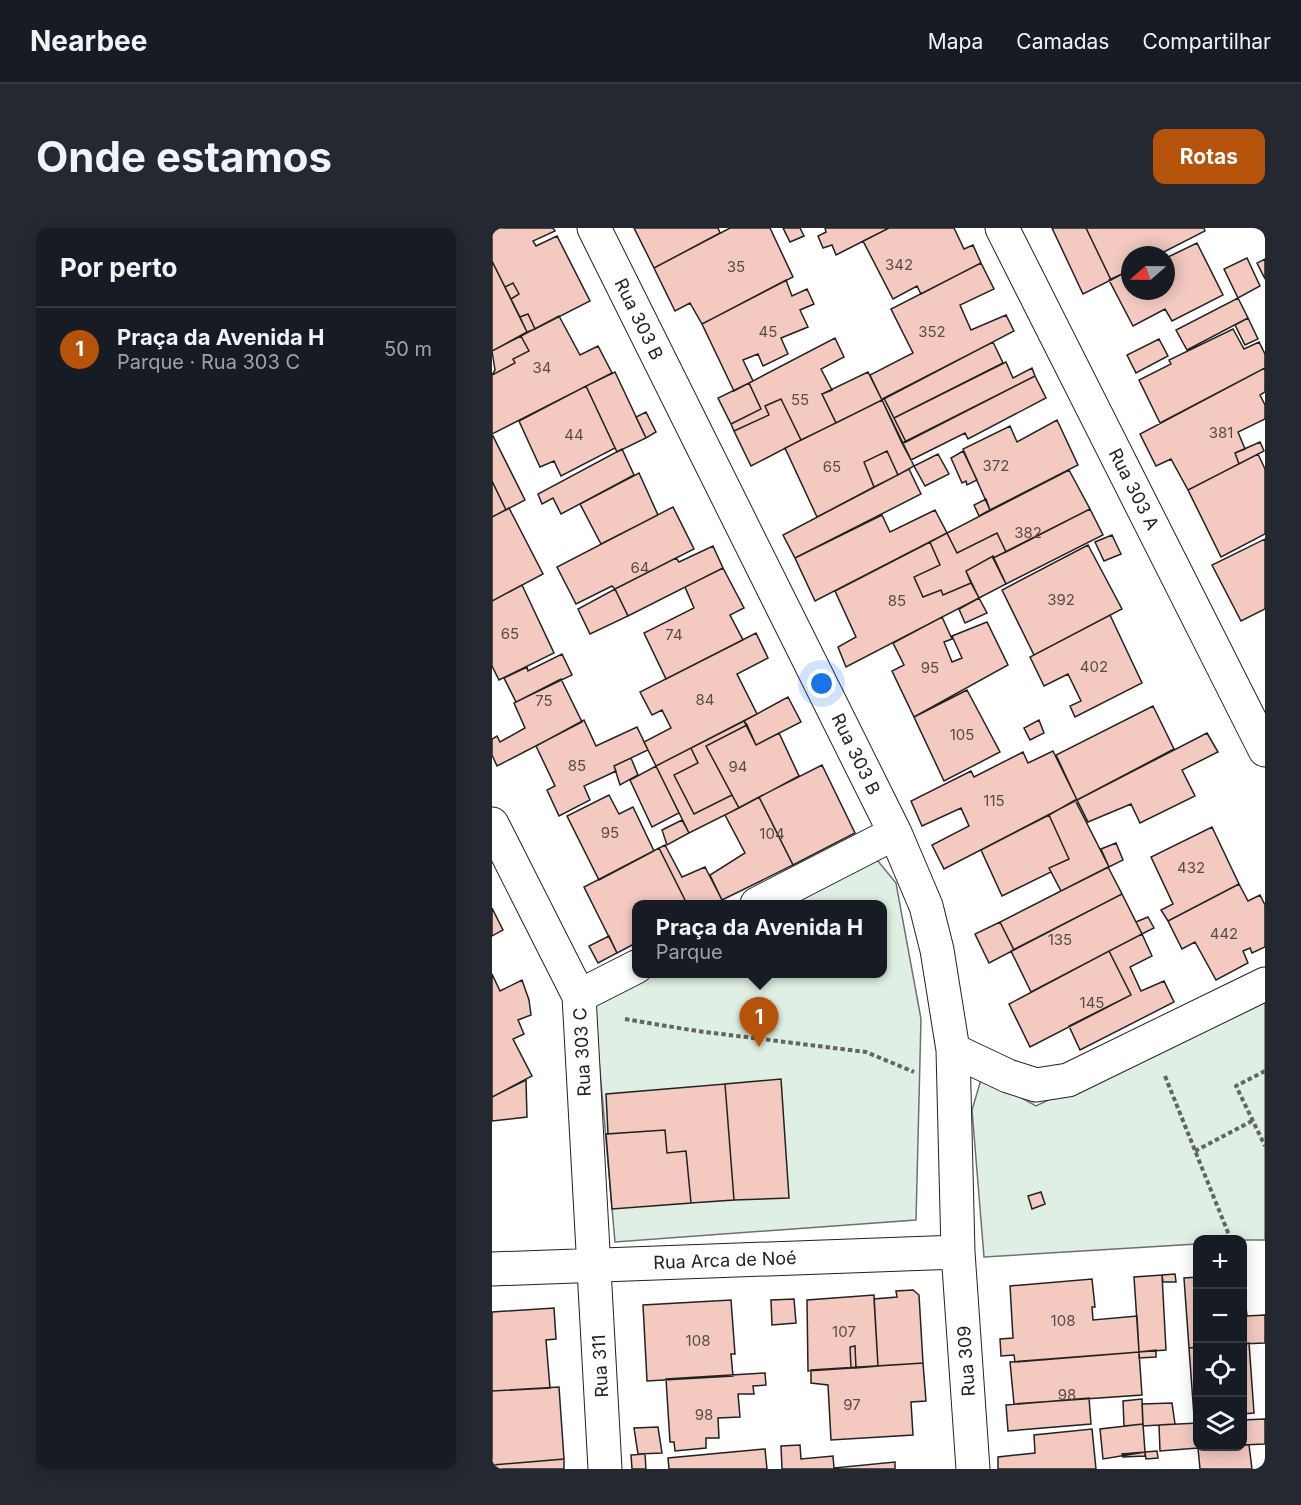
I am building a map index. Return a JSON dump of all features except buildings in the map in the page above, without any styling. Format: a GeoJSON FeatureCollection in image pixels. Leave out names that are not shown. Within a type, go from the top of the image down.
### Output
{"type":"FeatureCollection","features":[{"type":"Feature","properties":{"kind":"street","name":"Rua 303 B"},"geometry":{"type":"LineString","coordinates":[[594,228],[895,833],[926,906],[937,950],[953,1050],[958,1252]]}},
{"type":"Feature","properties":{"kind":"street","name":"Rua 303 A"},"geometry":{"type":"LineString","coordinates":[[1002,228],[1265,750]]}},
{"type":"Feature","properties":{"kind":"street","name":"Rua 303 C"},"geometry":{"type":"LineString","coordinates":[[492,824],[579,1004],[594,1264]]}},
{"type":"Feature","properties":{"kind":"street"},"geometry":{"type":"LineString","coordinates":[[765,900],[895,833]]}},
{"type":"Feature","properties":{"kind":"street"},"geometry":{"type":"LineString","coordinates":[[579,1004],[632,970]]}},
{"type":"Feature","properties":{"kind":"street"},"geometry":{"type":"LineString","coordinates":[[953,1050],[1008,1076],[1036,1085],[1068,1080],[1265,984]]}},
{"type":"Feature","properties":{"kind":"street","name":"Rua Arca de Noé"},"geometry":{"type":"LineString","coordinates":[[492,1269],[958,1252]]}},
{"type":"Feature","properties":{"kind":"street","name":"Rua 309"},"geometry":{"type":"LineString","coordinates":[[958,1252],[973,1469]]}},
{"type":"Feature","properties":{"kind":"street","name":"Rua 311"},"geometry":{"type":"LineString","coordinates":[[594,1264],[605,1469]]}},
{"type":"Feature","properties":{"kind":"path"},"geometry":{"type":"LineString","coordinates":[[579,1004],[697,1031],[867,1052],[920,1075]]}},
{"type":"Feature","properties":{"kind":"path"},"geometry":{"type":"LineString","coordinates":[[1162,1070],[1229,1235]]}},
{"type":"Feature","properties":{"kind":"path"},"geometry":{"type":"LineString","coordinates":[[1265,1071],[1236,1086],[1265,1146]]}},
{"type":"Feature","properties":{"kind":"path"},"geometry":{"type":"LineString","coordinates":[[1195,1151],[1252,1121]]}},
{"type":"Feature","properties":{"kind":"green space"},"geometry":{"type":"Polygon","coordinates":[[[869,850],[896,883],[921,1019],[916,1220],[615,1242],[593,992],[632,976],[632,978],[887,978],[887,900],[771,900],[869,850]]]}},
{"type":"Feature","properties":{"kind":"green space"},"geometry":{"type":"Polygon","coordinates":[[[1265,997],[1265,1240],[1247,1240],[1247,1235],[1193,1235],[1193,1244],[984,1257],[972,1110],[982,1076],[1036,1106],[1265,997]]]}},
{"type":"Feature","properties":{"kind":"place","name":"Praça da Avenida H"},"geometry":{"type":"Point","coordinates":[759,1047]}}]}
